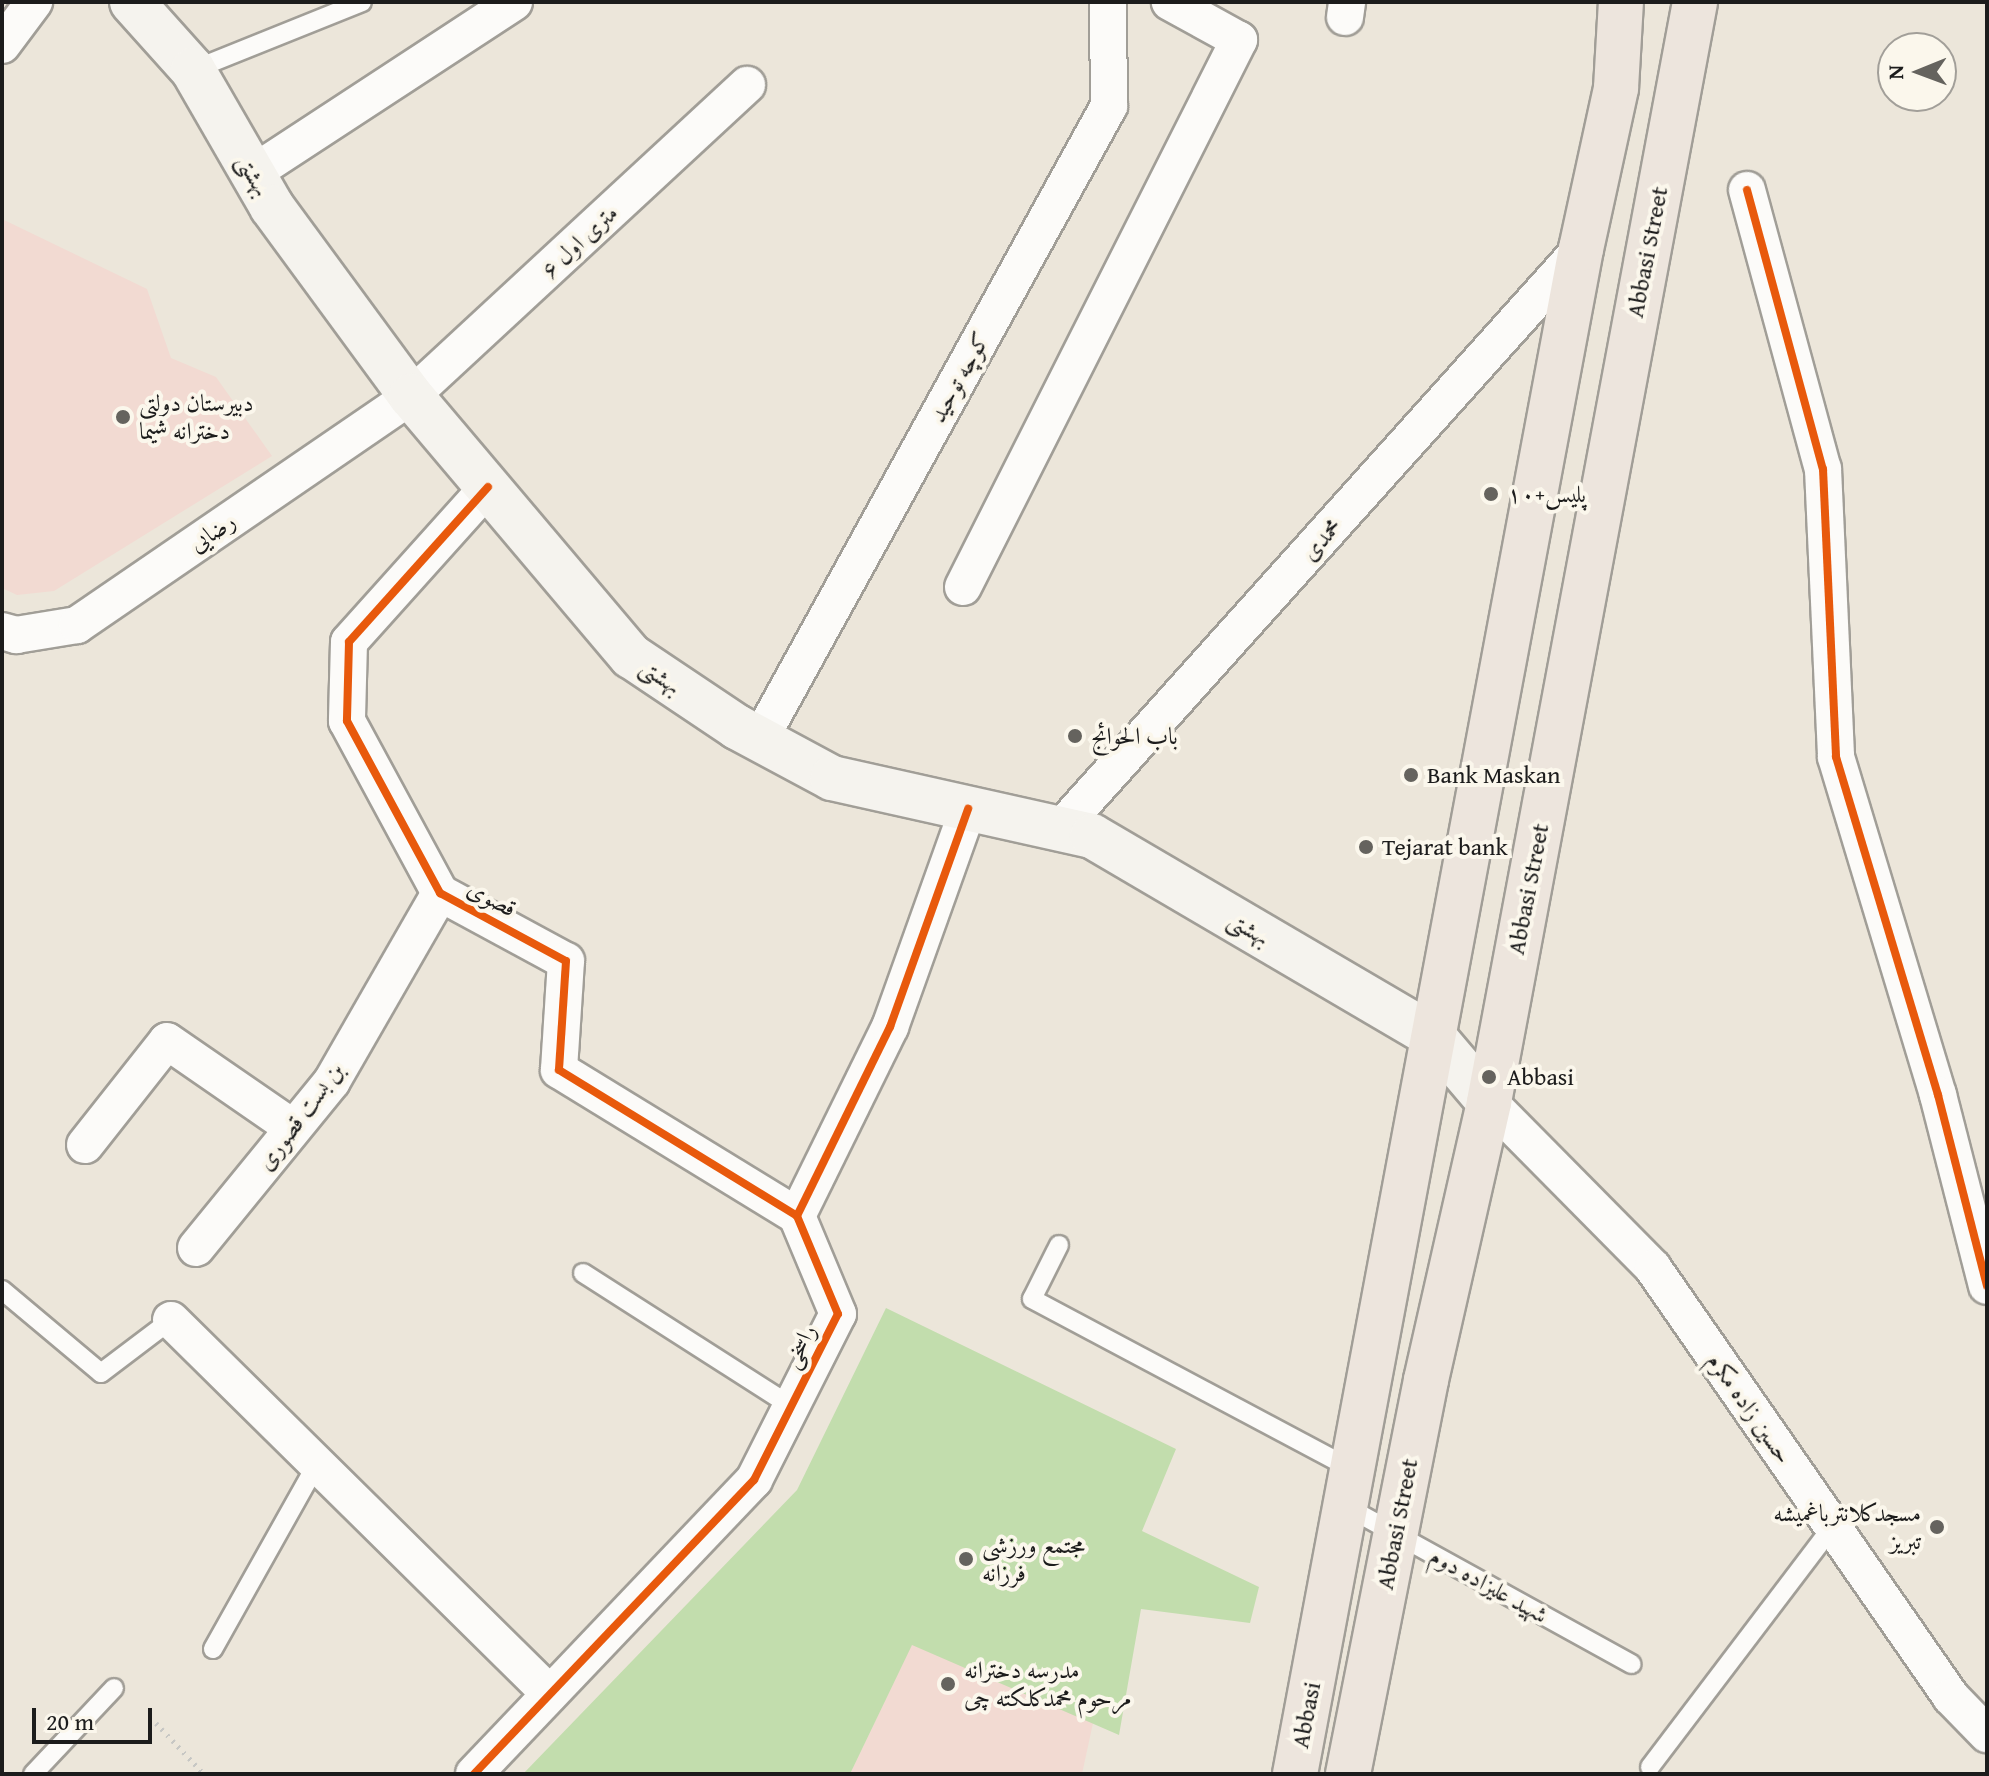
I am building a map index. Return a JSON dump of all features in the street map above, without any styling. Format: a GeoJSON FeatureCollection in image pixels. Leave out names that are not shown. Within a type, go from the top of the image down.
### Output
{"type":"FeatureCollection","features":[{"type":"Feature","properties":{"kind":"main road"},"geometry":{"type":"LineString","coordinates":[[1351,1488],[1581,249],[1616,88],[1621,2]]}},
{"type":"Feature","properties":{"kind":"main road","name":"Abbasi Street"},"geometry":{"type":"LineString","coordinates":[[1348,1774],[1394,1533],[1489,1102],[1695,2]]}},
{"type":"Feature","properties":{"kind":"main road","name":"بهشتی"},"geometry":{"type":"LineString","coordinates":[[147,12],[193,70],[253,173],[411,396],[631,656],[760,739],[832,778],[1092,836],[1433,1036],[1489,1102]]}},
{"type":"Feature","properties":{"kind":"main road","name":"Abbasi"},"geometry":{"type":"LineString","coordinates":[[1295,1774],[1351,1488]]}},
{"type":"Feature","properties":{"kind":"street"},"geometry":{"type":"LineString","coordinates":[[2,45],[34,2]]}},
{"type":"Feature","properties":{"kind":"street"},"geometry":{"type":"LineString","coordinates":[[253,173],[514,2]]}},
{"type":"Feature","properties":{"kind":"street","name":"کوچه توحید"},"geometry":{"type":"LineString","coordinates":[[760,739],[1109,106],[1108,2]]}},
{"type":"Feature","properties":{"kind":"street"},"geometry":{"type":"LineString","coordinates":[[963,587],[1239,40],[1170,2]]}},
{"type":"Feature","properties":{"kind":"street","name":"۶ متری اول"},"geometry":{"type":"LineString","coordinates":[[411,396],[747,85]]}},
{"type":"Feature","properties":{"kind":"street"},"geometry":{"type":"LineString","coordinates":[[1747,190],[1823,469],[1836,757],[1938,1095],[1987,1286]]}},
{"type":"Feature","properties":{"kind":"street","name":"محمدی"},"geometry":{"type":"LineString","coordinates":[[1060,829],[1581,249]]}},
{"type":"Feature","properties":{"kind":"street","name":"رضایی"},"geometry":{"type":"LineString","coordinates":[[2,631],[16,635],[77,625],[411,396]]}},
{"type":"Feature","properties":{"kind":"street","name":"قصوی"},"geometry":{"type":"LineString","coordinates":[[488,487],[349,642],[347,721],[440,893],[566,961],[559,1070],[797,1216]]}},
{"type":"Feature","properties":{"kind":"street"},"geometry":{"type":"LineString","coordinates":[[797,1216],[890,1027],[968,809]]}},
{"type":"Feature","properties":{"kind":"street","name":"بن بست قصوری"},"geometry":{"type":"LineString","coordinates":[[196,1248],[332,1081],[440,893]]}},
{"type":"Feature","properties":{"kind":"street"},"geometry":{"type":"LineString","coordinates":[[85,1145],[167,1041],[293,1128]]}},
{"type":"Feature","properties":{"kind":"street","name":"حسین زاده مکرم"},"geometry":{"type":"LineString","coordinates":[[1489,1102],[1653,1268],[1951,1697],[1987,1734]]}},
{"type":"Feature","properties":{"kind":"street","name":"راسخی"},"geometry":{"type":"LineString","coordinates":[[474,1774],[754,1480],[838,1314],[797,1216]]}},
{"type":"Feature","properties":{"kind":"street"},"geometry":{"type":"LineString","coordinates":[[171,1320],[550,1694]]}},
{"type":"Feature","properties":{"kind":"lane"},"geometry":{"type":"LineString","coordinates":[[193,70],[362,2]]}},
{"type":"Feature","properties":{"kind":"lane","name":"شهید علیزاده دوم"},"geometry":{"type":"LineString","coordinates":[[1059,1245],[1032,1299],[1351,1488],[1394,1533],[1631,1664]]}},
{"type":"Feature","properties":{"kind":"lane"},"geometry":{"type":"LineString","coordinates":[[583,1273],[791,1406]]}},
{"type":"Feature","properties":{"kind":"lane"},"geometry":{"type":"LineString","coordinates":[[2,1290],[101,1373],[171,1320]]}},
{"type":"Feature","properties":{"kind":"lane"},"geometry":{"type":"LineString","coordinates":[[213,1649],[317,1464]]}},
{"type":"Feature","properties":{"kind":"lane"},"geometry":{"type":"LineString","coordinates":[[1650,1767],[1833,1526]]}},
{"type":"Feature","properties":{"kind":"lane"},"geometry":{"type":"LineString","coordinates":[[33,1774],[114,1688]]}},
{"type":"Feature","properties":{"kind":"path"},"geometry":{"type":"LineString","coordinates":[[156,1723],[204,1774]]}},
{"type":"Feature","properties":{"kind":"shaded area","name":"دبیرستان دولتی دخترانه شیما"},"geometry":{"type":"Polygon","coordinates":[[[2,219],[147,289],[171,358],[216,377],[272,456],[54,591],[17,595],[2,588],[2,219]]]}},
{"type":"Feature","properties":{"kind":"shaded area","name":"مدرسه دخترانه مرحوم محمدکلکته چی"},"geometry":{"type":"Polygon","coordinates":[[[912,1644],[1093,1723],[1082,1774],[850,1774],[912,1644]]]}},
{"type":"Feature","properties":{"kind":"green space","name":"مجتمع ورزشی فرزانه"},"geometry":{"type":"Polygon","coordinates":[[[886,1308],[1176,1449],[1142,1531],[1259,1587],[1250,1623],[1141,1609],[1119,1735],[912,1645],[850,1774],[523,1774],[797,1490],[886,1308]]]}},
{"type":"Feature","properties":{"kind":"cycle path"},"geometry":{"type":"LineString","coordinates":[[1747,190],[1823,469],[1836,757],[1938,1095],[1987,1286]]}},
{"type":"Feature","properties":{"kind":"cycle path"},"geometry":{"type":"LineString","coordinates":[[488,487],[349,642],[347,721],[440,893],[566,961],[559,1070],[797,1216]]}},
{"type":"Feature","properties":{"kind":"cycle path"},"geometry":{"type":"LineString","coordinates":[[474,1774],[754,1480],[838,1314],[797,1216],[890,1027],[968,809]]}},
{"type":"Feature","properties":{"kind":"place","name":"دبیرستان دولتی دخترانه شیما"},"geometry":{"type":"Point","coordinates":[123,417]}},
{"type":"Feature","properties":{"kind":"place","name":"پلیس+۱۰"},"geometry":{"type":"Point","coordinates":[1491,494]}},
{"type":"Feature","properties":{"kind":"place","name":"باب الحوائج"},"geometry":{"type":"Point","coordinates":[1075,736]}},
{"type":"Feature","properties":{"kind":"place","name":"Bank Maskan"},"geometry":{"type":"Point","coordinates":[1411,775]}},
{"type":"Feature","properties":{"kind":"place","name":"Tejarat bank"},"geometry":{"type":"Point","coordinates":[1366,847]}},
{"type":"Feature","properties":{"kind":"place","name":"Abbasi"},"geometry":{"type":"Point","coordinates":[1489,1077]}},
{"type":"Feature","properties":{"kind":"place","name":"مسجدکلانترباغمیشه تبریز"},"geometry":{"type":"Point","coordinates":[1937,1527]}},
{"type":"Feature","properties":{"kind":"place","name":"مجتمع ورزشی فرزانه"},"geometry":{"type":"Point","coordinates":[966,1559]}},
{"type":"Feature","properties":{"kind":"place","name":"مدرسه دخترانه مرحوم محمدکلکته چی"},"geometry":{"type":"Point","coordinates":[948,1684]}}]}
